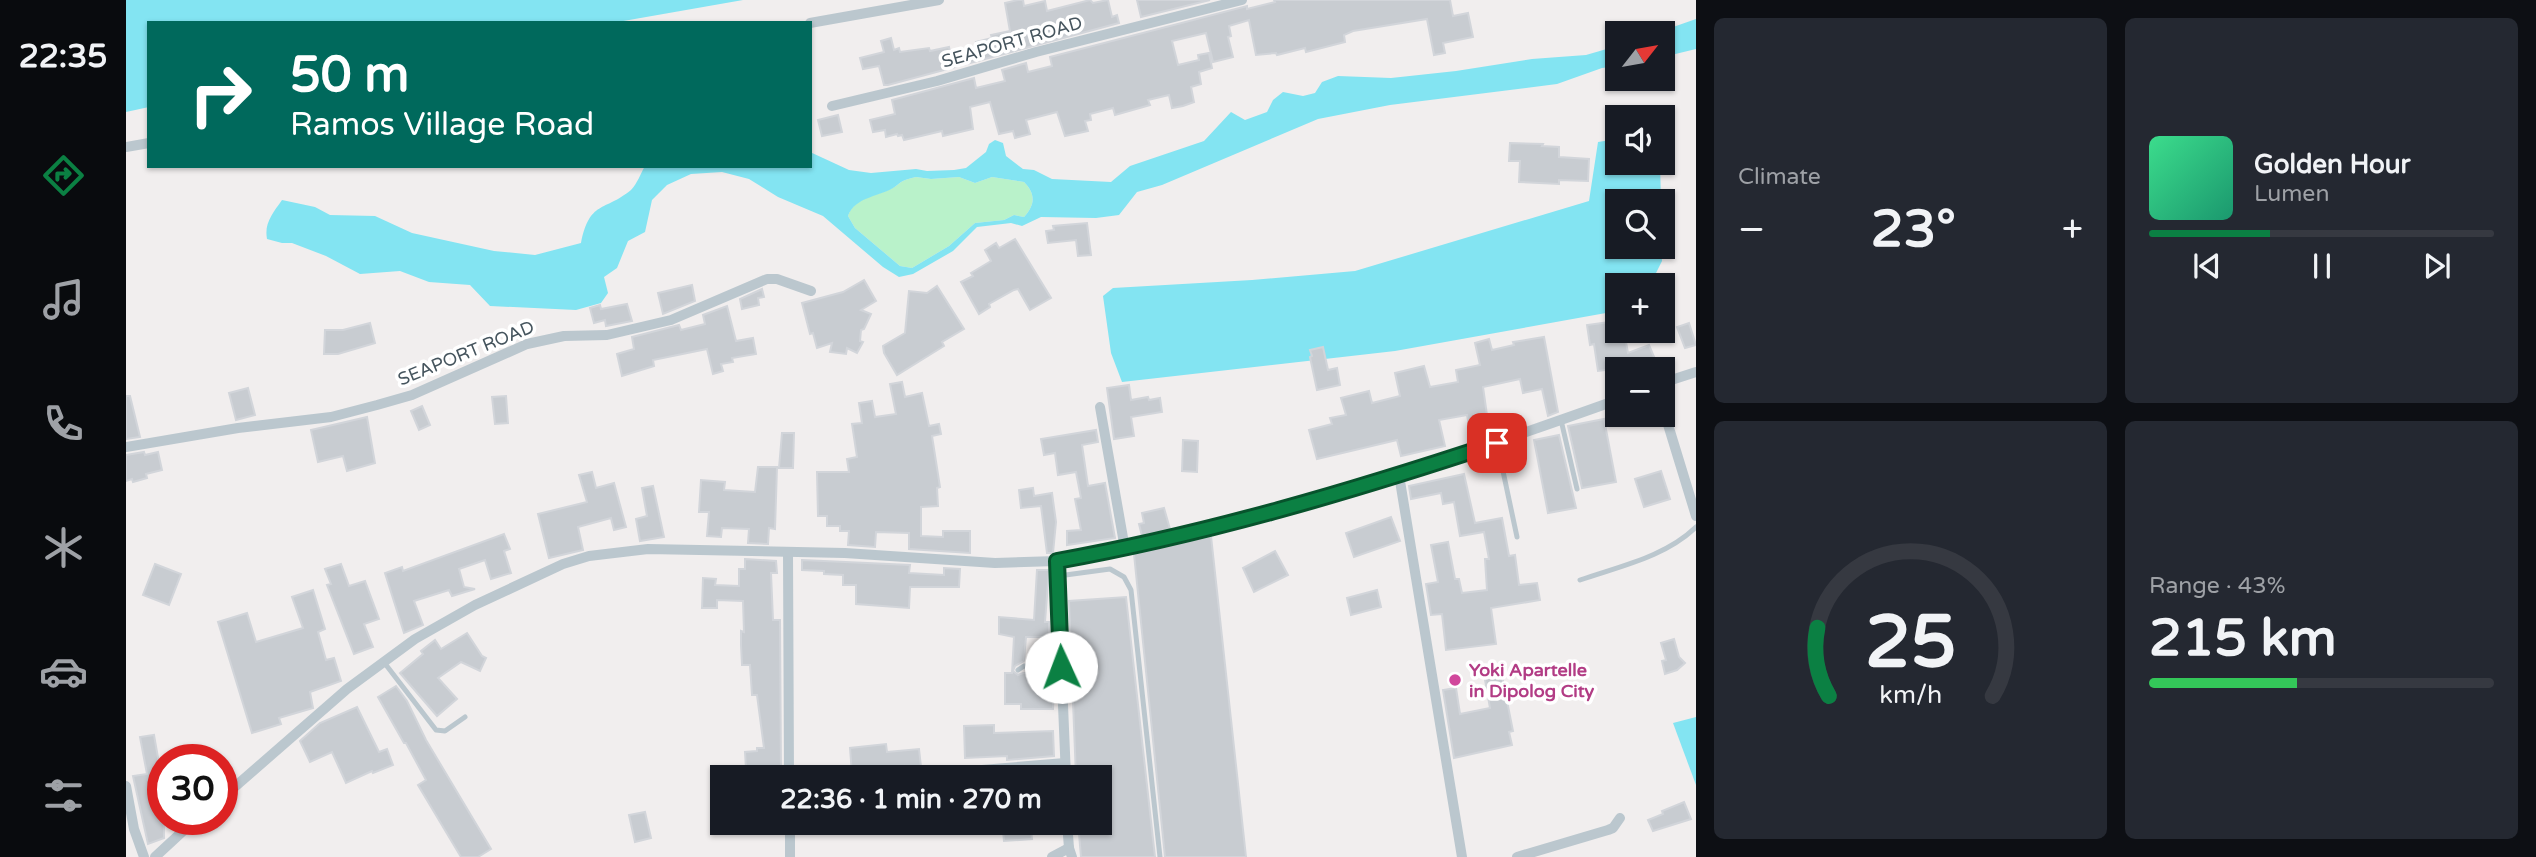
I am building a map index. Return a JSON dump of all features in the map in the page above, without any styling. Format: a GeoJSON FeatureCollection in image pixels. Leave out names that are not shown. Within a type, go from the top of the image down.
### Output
{"type":"FeatureCollection","features":[{"type":"Feature","properties":{"kind":"street"},"geometry":{"type":"LineString","coordinates":[[812,23],[939,0]]}},
{"type":"Feature","properties":{"kind":"street","name":"SEAPORT ROAD"},"geometry":{"type":"LineString","coordinates":[[832,106],[1242,0]]}},
{"type":"Feature","properties":{"kind":"street"},"geometry":{"type":"LineString","coordinates":[[126,147],[147,143]]}},
{"type":"Feature","properties":{"kind":"street","name":"SEAPORT ROAD"},"geometry":{"type":"LineString","coordinates":[[126,447],[237,428],[331,417],[377,405],[412,395],[527,344],[564,336],[607,335],[671,320],[767,279],[777,279],[811,291]]}},
{"type":"Feature","properties":{"kind":"street"},"geometry":{"type":"LineString","coordinates":[[1675,379],[1696,372]]}},
{"type":"Feature","properties":{"kind":"street"},"geometry":{"type":"LineString","coordinates":[[238,784],[347,689],[443,621],[563,564],[589,556],[648,550],[845,553],[995,563],[1057,561],[1221,527],[1399,475],[1605,404]]}},
{"type":"Feature","properties":{"kind":"street"},"geometry":{"type":"LineString","coordinates":[[1100,407],[1125,549]]}},
{"type":"Feature","properties":{"kind":"street"},"geometry":{"type":"LineString","coordinates":[[1669,427],[1696,516]]}},
{"type":"Feature","properties":{"kind":"street"},"geometry":{"type":"LineString","coordinates":[[1399,475],[1462,857]]}},
{"type":"Feature","properties":{"kind":"street"},"geometry":{"type":"LineString","coordinates":[[788,553],[789,765]]}},
{"type":"Feature","properties":{"kind":"street"},"geometry":{"type":"LineString","coordinates":[[1041,765],[1065,763],[1057,561]]}},
{"type":"Feature","properties":{"kind":"street"},"geometry":{"type":"LineString","coordinates":[[126,786],[134,829],[144,857]]}},
{"type":"Feature","properties":{"kind":"street"},"geometry":{"type":"LineString","coordinates":[[1517,857],[1608,830],[1617,824],[1620,818]]}},
{"type":"Feature","properties":{"kind":"street"},"geometry":{"type":"LineString","coordinates":[[155,857],[179,835]]}},
{"type":"Feature","properties":{"kind":"street"},"geometry":{"type":"LineString","coordinates":[[790,835],[790,857]]}},
{"type":"Feature","properties":{"kind":"street"},"geometry":{"type":"LineString","coordinates":[[1052,857],[1070,852]]}},
{"type":"Feature","properties":{"kind":"lane"},"geometry":{"type":"LineString","coordinates":[[1561,420],[1577,489]]}},
{"type":"Feature","properties":{"kind":"lane"},"geometry":{"type":"LineString","coordinates":[[1497,443],[1517,537]]}},
{"type":"Feature","properties":{"kind":"lane"},"geometry":{"type":"LineString","coordinates":[[1580,580],[1663,551],[1696,527]]}},
{"type":"Feature","properties":{"kind":"lane"},"geometry":{"type":"LineString","coordinates":[[1058,576],[1110,569],[1124,577],[1131,590],[1160,857]]}},
{"type":"Feature","properties":{"kind":"lane"},"geometry":{"type":"LineString","coordinates":[[383,661],[436,730],[445,731],[465,717]]}},
{"type":"Feature","properties":{"kind":"lane"},"geometry":{"type":"LineString","coordinates":[[1018,670],[1024,666],[1061,667]]}},
{"type":"Feature","properties":{"kind":"green space"},"geometry":{"type":"Polygon","coordinates":[[[916,177],[959,177],[975,183],[992,177],[1024,182],[1031,191],[1033,200],[1024,217],[1014,215],[1004,220],[975,223],[949,246],[912,268],[900,266],[855,228],[848,216],[851,209],[862,200],[916,177]]]}},
{"type":"Feature","properties":{"kind":"water"},"geometry":{"type":"Polygon","coordinates":[[[126,0],[743,0],[623,21],[147,21],[147,107],[126,112],[126,0]]]}},
{"type":"Feature","properties":{"kind":"water"},"geometry":{"type":"Polygon","coordinates":[[[1696,19],[1696,49],[1675,54],[1675,26],[1696,19]]]}},
{"type":"Feature","properties":{"kind":"water"},"geometry":{"type":"Polygon","coordinates":[[[1605,49],[1605,68],[1557,84],[1390,105],[1318,119],[1162,185],[1137,192],[1119,215],[1096,218],[1041,217],[1022,226],[1011,223],[977,227],[953,251],[913,274],[899,277],[883,267],[823,216],[778,197],[749,179],[722,172],[691,174],[667,185],[652,200],[645,232],[628,241],[617,268],[604,277],[608,293],[601,303],[576,310],[490,306],[470,285],[429,282],[400,271],[360,274],[326,256],[292,243],[267,239],[266,233],[268,223],[282,200],[315,207],[330,215],[375,216],[412,233],[494,251],[535,255],[581,243],[594,213],[631,190],[644,168],[812,168],[812,153],[849,170],[871,173],[916,169],[954,170],[966,168],[986,152],[989,144],[995,140],[1003,143],[1006,156],[1023,169],[1034,170],[1052,179],[1111,182],[1130,166],[1204,141],[1231,112],[1245,120],[1267,112],[1273,100],[1283,92],[1303,96],[1315,93],[1322,82],[1338,76],[1391,78],[1532,59],[1586,55],[1605,49]],[[916,177],[856,204],[848,216],[855,228],[900,266],[912,268],[949,246],[975,223],[1004,220],[1014,215],[1024,217],[1032,204],[1031,191],[1024,182],[992,177],[975,183],[959,177],[916,177]]]}},
{"type":"Feature","properties":{"kind":"water"},"geometry":{"type":"Polygon","coordinates":[[[1605,141],[1605,175],[1660,175],[1661,189],[1605,189],[1605,259],[1662,261],[1656,273],[1605,273],[1605,313],[1395,351],[1122,382],[1111,353],[1103,296],[1113,288],[1355,271],[1589,201],[1598,142],[1605,141]]]}},
{"type":"Feature","properties":{"kind":"water"},"geometry":{"type":"Polygon","coordinates":[[[1696,717],[1696,785],[1673,723],[1696,717]]]}},
{"type":"Feature","properties":{"kind":"building"},"geometry":{"type":"Polygon","coordinates":[[[1023,0],[1024,6],[1045,1],[1047,11],[1090,0],[1093,3],[1108,0],[1112,17],[1117,15],[1119,23],[888,85],[884,85],[879,66],[863,69],[860,58],[884,52],[881,41],[891,38],[894,50],[899,48],[900,52],[949,47],[951,56],[978,50],[976,42],[1010,31],[1005,3],[1023,0]]]}},
{"type":"Feature","properties":{"kind":"building"},"geometry":{"type":"Polygon","coordinates":[[[1137,0],[1210,0],[1141,17],[1137,0]]]}},
{"type":"Feature","properties":{"kind":"building"},"geometry":{"type":"Polygon","coordinates":[[[1274,0],[1450,0],[1453,16],[1468,13],[1473,37],[1443,43],[1445,53],[1434,55],[1427,19],[1353,31],[1344,35],[1345,42],[1306,52],[1305,48],[1277,55],[1256,55],[1249,20],[1229,26],[1231,36],[1228,37],[1233,57],[1213,62],[1206,33],[1172,41],[1178,65],[1199,60],[1198,55],[1209,53],[1212,68],[1199,72],[1201,84],[1191,87],[1194,102],[1183,106],[1172,108],[1169,95],[1148,100],[1150,105],[1115,115],[1113,108],[1090,114],[1091,120],[1085,121],[1088,131],[1065,136],[1057,112],[1026,120],[1030,134],[1015,138],[1013,131],[999,134],[990,102],[970,107],[973,129],[943,136],[942,131],[904,140],[902,135],[897,134],[886,137],[885,130],[873,132],[870,120],[895,114],[892,100],[974,78],[976,88],[1005,81],[1002,70],[1026,63],[1028,72],[1052,66],[1050,57],[1247,6],[1247,9],[1275,2],[1274,0]]]}},
{"type":"Feature","properties":{"kind":"building"},"geometry":{"type":"Polygon","coordinates":[[[838,115],[842,132],[822,136],[818,120],[838,115]]]}},
{"type":"Feature","properties":{"kind":"building"},"geometry":{"type":"Polygon","coordinates":[[[1510,143],[1559,147],[1559,157],[1589,159],[1588,181],[1559,180],[1559,184],[1519,182],[1520,161],[1509,161],[1510,143]]]}},
{"type":"Feature","properties":{"kind":"building"},"geometry":{"type":"Polygon","coordinates":[[[1087,223],[1091,255],[1078,256],[1076,240],[1048,243],[1046,231],[1054,230],[1053,226],[1087,223]]]}},
{"type":"Feature","properties":{"kind":"building"},"geometry":{"type":"Polygon","coordinates":[[[1015,239],[1051,298],[1030,310],[1018,289],[989,304],[990,307],[979,314],[961,282],[991,261],[985,250],[996,243],[999,248],[1015,239]]]}},
{"type":"Feature","properties":{"kind":"building"},"geometry":{"type":"Polygon","coordinates":[[[864,280],[876,301],[861,310],[871,314],[861,330],[860,341],[863,342],[857,353],[847,348],[846,354],[830,352],[832,343],[817,348],[813,333],[810,334],[802,303],[843,292],[864,280]]]}},
{"type":"Feature","properties":{"kind":"building"},"geometry":{"type":"Polygon","coordinates":[[[692,285],[695,301],[663,314],[658,293],[692,285]]]}},
{"type":"Feature","properties":{"kind":"building"},"geometry":{"type":"Polygon","coordinates":[[[937,286],[964,329],[942,342],[944,346],[897,375],[884,353],[883,346],[905,333],[909,291],[927,293],[937,286]]]}},
{"type":"Feature","properties":{"kind":"building"},"geometry":{"type":"Polygon","coordinates":[[[762,289],[764,297],[758,298],[759,305],[742,309],[740,299],[762,289]]]}},
{"type":"Feature","properties":{"kind":"building"},"geometry":{"type":"Polygon","coordinates":[[[627,304],[632,321],[606,326],[605,320],[594,323],[590,308],[600,305],[601,309],[627,304]]]}},
{"type":"Feature","properties":{"kind":"building"},"geometry":{"type":"Polygon","coordinates":[[[727,306],[736,341],[753,338],[756,354],[732,358],[733,362],[721,364],[723,371],[713,374],[707,349],[653,360],[654,366],[622,376],[617,354],[634,349],[632,337],[679,325],[681,330],[705,324],[703,315],[727,306]]]}},
{"type":"Feature","properties":{"kind":"building"},"geometry":{"type":"Polygon","coordinates":[[[370,323],[375,343],[338,354],[324,354],[325,330],[343,330],[370,323]]]}},
{"type":"Feature","properties":{"kind":"building"},"geometry":{"type":"Polygon","coordinates":[[[1605,323],[1605,343],[1626,343],[1628,353],[1649,345],[1654,357],[1605,357],[1605,370],[1598,371],[1594,344],[1590,345],[1587,325],[1605,323]]]}},
{"type":"Feature","properties":{"kind":"building"},"geometry":{"type":"Polygon","coordinates":[[[1689,323],[1696,345],[1685,348],[1677,327],[1689,323]]]}},
{"type":"Feature","properties":{"kind":"building"},"geometry":{"type":"Polygon","coordinates":[[[1544,337],[1558,412],[1548,416],[1542,389],[1523,393],[1520,379],[1483,387],[1490,436],[1472,442],[1467,415],[1439,420],[1445,446],[1401,456],[1397,440],[1317,459],[1309,430],[1332,424],[1330,418],[1346,415],[1341,398],[1369,391],[1372,403],[1400,396],[1395,373],[1424,366],[1430,387],[1458,382],[1456,370],[1480,365],[1475,343],[1489,339],[1492,350],[1514,345],[1513,342],[1544,337]]]}},
{"type":"Feature","properties":{"kind":"building"},"geometry":{"type":"Polygon","coordinates":[[[1323,347],[1328,370],[1337,368],[1340,385],[1317,390],[1310,350],[1323,347]]]}},
{"type":"Feature","properties":{"kind":"building"},"geometry":{"type":"Polygon","coordinates":[[[902,382],[905,397],[922,393],[929,426],[939,424],[941,434],[932,436],[940,487],[937,488],[938,506],[921,507],[921,536],[943,537],[943,531],[970,531],[970,553],[909,549],[909,533],[876,532],[875,547],[848,545],[849,531],[840,531],[840,526],[827,526],[827,516],[818,516],[817,472],[849,472],[847,459],[857,457],[852,424],[862,423],[859,403],[872,401],[875,417],[896,414],[890,384],[902,382]]]}},
{"type":"Feature","properties":{"kind":"building"},"geometry":{"type":"Polygon","coordinates":[[[1129,385],[1131,400],[1160,398],[1162,412],[1131,417],[1134,436],[1114,439],[1107,388],[1129,385]]]}},
{"type":"Feature","properties":{"kind":"building"},"geometry":{"type":"Polygon","coordinates":[[[248,388],[255,415],[236,420],[229,393],[248,388]]]}},
{"type":"Feature","properties":{"kind":"building"},"geometry":{"type":"Polygon","coordinates":[[[126,396],[130,396],[140,437],[126,439],[126,396]]]}},
{"type":"Feature","properties":{"kind":"building"},"geometry":{"type":"Polygon","coordinates":[[[506,396],[508,423],[495,424],[492,397],[506,396]]]}},
{"type":"Feature","properties":{"kind":"building"},"geometry":{"type":"Polygon","coordinates":[[[422,406],[430,425],[419,430],[411,411],[422,406]]]}},
{"type":"Feature","properties":{"kind":"building"},"geometry":{"type":"Polygon","coordinates":[[[367,417],[375,463],[347,471],[343,456],[318,462],[311,430],[367,417]]]}},
{"type":"Feature","properties":{"kind":"building"},"geometry":{"type":"Polygon","coordinates":[[[1604,419],[1616,482],[1582,488],[1568,426],[1604,419]]]}},
{"type":"Feature","properties":{"kind":"building"},"geometry":{"type":"Polygon","coordinates":[[[1096,430],[1098,442],[1082,445],[1088,486],[1105,483],[1115,538],[1067,545],[1067,531],[1081,530],[1075,499],[1081,498],[1076,472],[1058,475],[1055,453],[1044,455],[1041,439],[1096,430]]]}},
{"type":"Feature","properties":{"kind":"building"},"geometry":{"type":"Polygon","coordinates":[[[782,433],[794,433],[793,468],[779,468],[782,433]]]}},
{"type":"Feature","properties":{"kind":"building"},"geometry":{"type":"Polygon","coordinates":[[[1559,435],[1576,508],[1548,513],[1534,440],[1559,435]]]}},
{"type":"Feature","properties":{"kind":"building"},"geometry":{"type":"Polygon","coordinates":[[[1183,440],[1198,441],[1197,472],[1182,471],[1183,440]]]}},
{"type":"Feature","properties":{"kind":"building"},"geometry":{"type":"Polygon","coordinates":[[[144,452],[145,455],[158,452],[162,470],[146,474],[147,478],[126,481],[126,455],[144,452]]]}},
{"type":"Feature","properties":{"kind":"building"},"geometry":{"type":"Polygon","coordinates":[[[758,467],[777,467],[775,529],[769,528],[768,544],[748,543],[749,529],[722,528],[721,537],[707,536],[709,512],[699,512],[701,480],[725,482],[724,490],[755,492],[758,467]]]}},
{"type":"Feature","properties":{"kind":"building"},"geometry":{"type":"Polygon","coordinates":[[[1661,471],[1670,499],[1644,507],[1635,479],[1661,471]]]}},
{"type":"Feature","properties":{"kind":"building"},"geometry":{"type":"Polygon","coordinates":[[[592,472],[596,488],[614,483],[626,527],[614,530],[611,518],[578,527],[583,550],[549,558],[538,514],[587,502],[579,475],[592,472]]]}},
{"type":"Feature","properties":{"kind":"building"},"geometry":{"type":"Polygon","coordinates":[[[1464,474],[1475,523],[1502,518],[1509,556],[1515,555],[1519,585],[1537,583],[1540,600],[1491,608],[1496,644],[1446,650],[1442,614],[1431,615],[1426,584],[1438,582],[1431,545],[1448,542],[1455,579],[1459,579],[1462,593],[1487,590],[1485,559],[1489,559],[1484,532],[1460,536],[1454,502],[1443,504],[1441,493],[1411,499],[1409,486],[1464,474]]]}},
{"type":"Feature","properties":{"kind":"building"},"geometry":{"type":"Polygon","coordinates":[[[653,486],[664,537],[640,541],[636,519],[647,516],[642,488],[653,486]]]}},
{"type":"Feature","properties":{"kind":"building"},"geometry":{"type":"Polygon","coordinates":[[[1033,488],[1034,496],[1052,493],[1056,522],[1053,553],[1047,553],[1041,506],[1021,508],[1019,490],[1033,488]]]}},
{"type":"Feature","properties":{"kind":"building"},"geometry":{"type":"Polygon","coordinates":[[[1164,508],[1170,529],[1142,536],[1139,524],[1144,523],[1142,513],[1164,508]]]}},
{"type":"Feature","properties":{"kind":"building"},"geometry":{"type":"Polygon","coordinates":[[[1391,517],[1400,541],[1354,557],[1346,533],[1391,517]]]}},
{"type":"Feature","properties":{"kind":"building"},"geometry":{"type":"Polygon","coordinates":[[[504,534],[510,549],[504,551],[511,573],[491,579],[485,560],[459,569],[464,587],[475,589],[452,596],[449,590],[414,601],[423,625],[404,633],[385,573],[402,567],[403,571],[504,534]]]}},
{"type":"Feature","properties":{"kind":"building"},"geometry":{"type":"Polygon","coordinates":[[[1211,536],[1246,857],[1165,857],[1134,554],[1211,536]]]}},
{"type":"Feature","properties":{"kind":"building"},"geometry":{"type":"Polygon","coordinates":[[[1275,551],[1288,575],[1254,592],[1243,568],[1275,551]]]}},
{"type":"Feature","properties":{"kind":"building"},"geometry":{"type":"Polygon","coordinates":[[[745,559],[776,561],[777,573],[771,573],[773,620],[780,620],[781,765],[746,765],[745,752],[764,748],[757,695],[752,695],[750,665],[742,665],[743,601],[717,600],[717,608],[702,608],[703,578],[716,579],[715,585],[739,586],[739,569],[745,569],[745,559]]]}},
{"type":"Feature","properties":{"kind":"building"},"geometry":{"type":"Polygon","coordinates":[[[802,560],[910,565],[909,573],[944,575],[944,568],[960,569],[959,587],[910,587],[909,608],[856,604],[856,585],[843,585],[843,575],[802,570],[802,560]]]}},
{"type":"Feature","properties":{"kind":"building"},"geometry":{"type":"Polygon","coordinates":[[[155,564],[181,574],[169,605],[143,595],[155,564]]]}},
{"type":"Feature","properties":{"kind":"building"},"geometry":{"type":"Polygon","coordinates":[[[341,564],[349,586],[365,581],[379,619],[364,624],[373,647],[354,654],[327,585],[331,584],[325,569],[341,564]]]}},
{"type":"Feature","properties":{"kind":"building"},"geometry":{"type":"Polygon","coordinates":[[[1037,570],[1049,570],[1045,622],[1049,622],[1049,637],[1026,637],[1024,661],[1015,666],[1013,671],[1018,675],[1040,673],[1040,688],[1054,688],[1053,709],[1021,709],[1021,704],[1005,704],[1005,673],[1012,673],[1014,637],[999,634],[999,617],[1034,620],[1037,570]]]}},
{"type":"Feature","properties":{"kind":"building"},"geometry":{"type":"Polygon","coordinates":[[[313,590],[325,629],[318,632],[326,660],[334,658],[341,681],[310,692],[313,708],[279,718],[281,724],[252,733],[218,622],[247,613],[256,642],[303,628],[292,597],[313,590]]]}},
{"type":"Feature","properties":{"kind":"building"},"geometry":{"type":"Polygon","coordinates":[[[1377,590],[1381,607],[1351,615],[1347,598],[1377,590]]]}},
{"type":"Feature","properties":{"kind":"building"},"geometry":{"type":"Polygon","coordinates":[[[1126,597],[1155,857],[1081,857],[1079,835],[1112,835],[1112,765],[1076,765],[1069,601],[1126,597]]]}},
{"type":"Feature","properties":{"kind":"building"},"geometry":{"type":"Polygon","coordinates":[[[467,633],[486,658],[480,671],[461,662],[438,678],[457,699],[437,716],[400,673],[435,640],[441,649],[467,633]]]}},
{"type":"Feature","properties":{"kind":"building"},"geometry":{"type":"Polygon","coordinates":[[[1674,639],[1679,657],[1685,663],[1677,670],[1665,674],[1662,661],[1666,660],[1661,643],[1674,639]]]}},
{"type":"Feature","properties":{"kind":"building"},"geometry":{"type":"Polygon","coordinates":[[[1501,671],[1513,731],[1509,732],[1512,745],[1454,758],[1443,690],[1456,688],[1460,714],[1490,708],[1484,674],[1501,671]]]}},
{"type":"Feature","properties":{"kind":"building"},"geometry":{"type":"Polygon","coordinates":[[[396,686],[491,849],[478,857],[461,857],[418,785],[426,780],[378,697],[396,686]]]}},
{"type":"Feature","properties":{"kind":"building"},"geometry":{"type":"Polygon","coordinates":[[[357,707],[379,752],[387,749],[393,765],[346,783],[332,752],[310,762],[300,741],[320,723],[357,707]]]}},
{"type":"Feature","properties":{"kind":"building"},"geometry":{"type":"Polygon","coordinates":[[[994,725],[994,733],[1053,731],[1054,756],[1007,760],[1007,756],[965,758],[964,726],[994,725]]]}},
{"type":"Feature","properties":{"kind":"building"},"geometry":{"type":"Polygon","coordinates":[[[154,735],[156,744],[147,744],[147,774],[140,737],[154,735]]]}},
{"type":"Feature","properties":{"kind":"building"},"geometry":{"type":"Polygon","coordinates":[[[886,744],[887,752],[919,749],[921,765],[851,765],[850,748],[886,744]]]}},
{"type":"Feature","properties":{"kind":"building"},"geometry":{"type":"Polygon","coordinates":[[[147,774],[147,835],[164,835],[164,838],[148,844],[133,776],[147,774]]]}},
{"type":"Feature","properties":{"kind":"building"},"geometry":{"type":"Polygon","coordinates":[[[1684,802],[1691,819],[1653,831],[1648,820],[1684,802]]]}},
{"type":"Feature","properties":{"kind":"building"},"geometry":{"type":"Polygon","coordinates":[[[645,812],[651,838],[635,842],[629,815],[645,812]]]}},
{"type":"Feature","properties":{"kind":"building"},"geometry":{"type":"Polygon","coordinates":[[[1003,835],[1032,835],[1032,839],[1004,841],[1003,835]]]}},
{"type":"Feature","properties":{"kind":"place","name":"Yoki Apartelle in Dipolog City"},"geometry":{"type":"Point","coordinates":[1455,680]}},
{"type":"Feature","properties":{"kind":"route"},"geometry":{"type":"LineString","coordinates":[[1061,667],[1057,561],[1221,527],[1497,443]]}}]}
